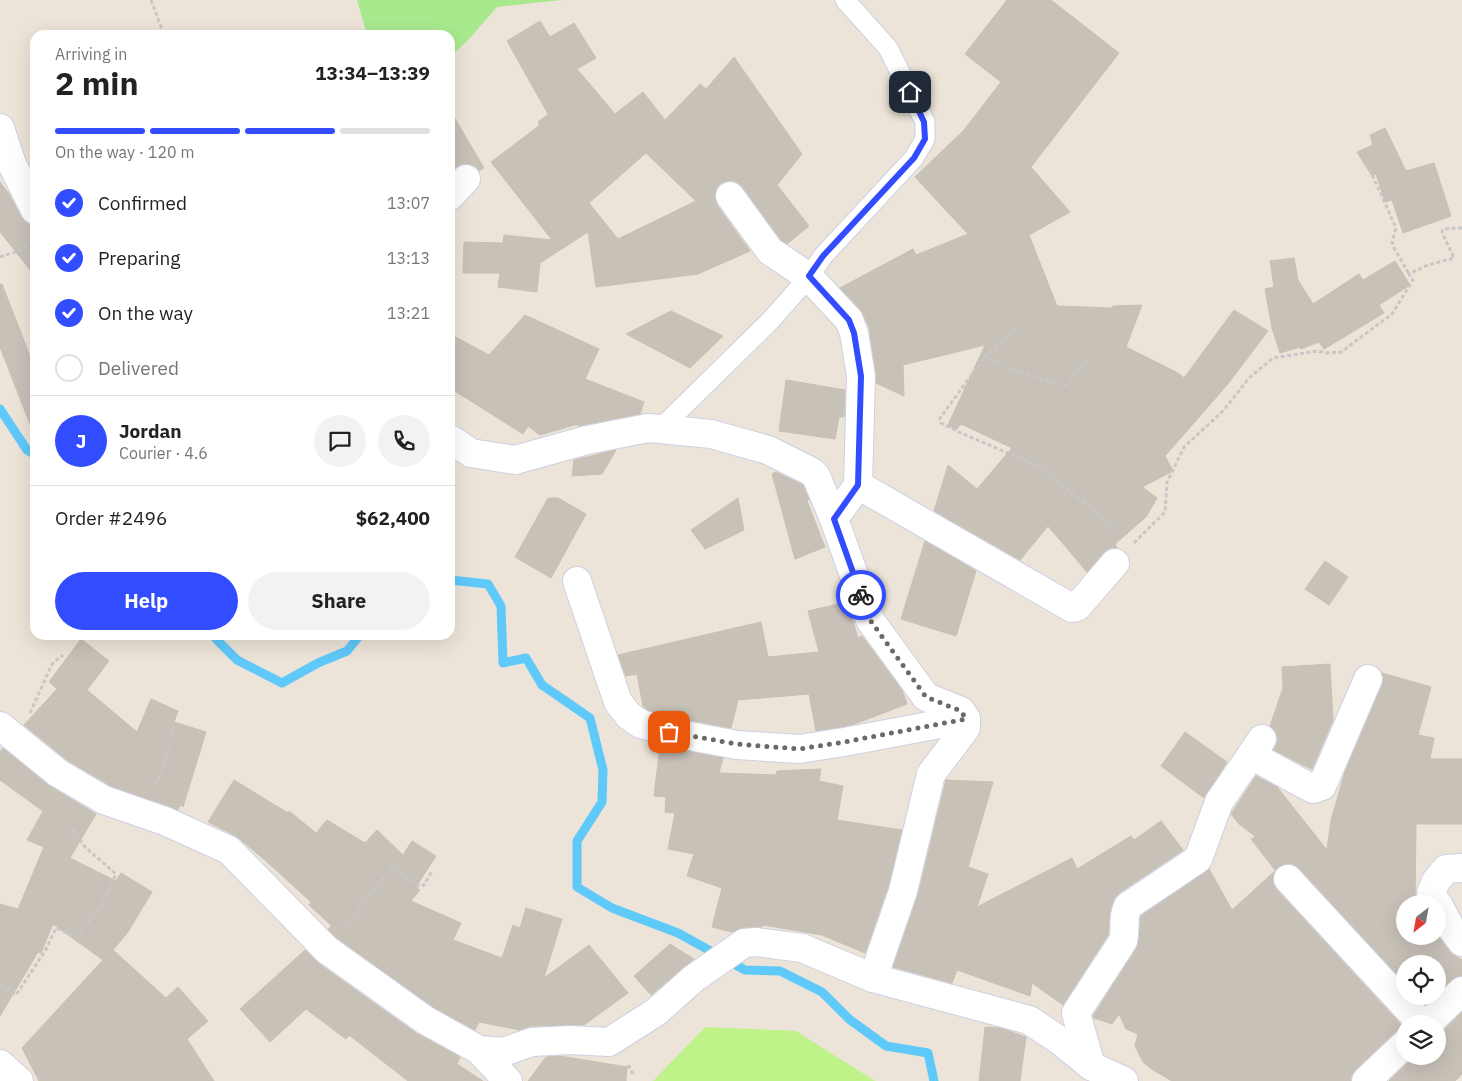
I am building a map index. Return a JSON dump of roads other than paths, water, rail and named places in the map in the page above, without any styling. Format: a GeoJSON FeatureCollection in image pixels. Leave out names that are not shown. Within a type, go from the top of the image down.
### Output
{"type":"FeatureCollection","features":[{"type":"Feature","properties":{"kind":"street"},"geometry":{"type":"LineString","coordinates":[[0,128],[12,164],[30,200]]}},
{"type":"Feature","properties":{"kind":"street"},"geometry":{"type":"LineString","coordinates":[[730,196],[770,251],[809,276],[849,320],[854,333],[861,376],[858,485],[834,519]]}},
{"type":"Feature","properties":{"kind":"street"},"geometry":{"type":"LineString","coordinates":[[455,442],[471,453],[515,460],[587,440],[648,428],[660,429],[711,434],[768,450],[812,472],[816,476],[834,519],[870,620],[926,697],[961,711],[966,719],[966,728],[932,774],[903,891],[873,978]]}},
{"type":"Feature","properties":{"kind":"street"},"geometry":{"type":"LineString","coordinates":[[858,485],[1072,608],[1077,607],[1123,555]]}},
{"type":"Feature","properties":{"kind":"street"},"geometry":{"type":"LineString","coordinates":[[577,581],[618,702],[629,716],[641,724],[669,732],[737,744],[799,749],[966,719]]}},
{"type":"Feature","properties":{"kind":"street"},"geometry":{"type":"LineString","coordinates":[[1091,1066],[1076,1014],[1123,941],[1125,933],[1124,914],[1128,906],[1198,859],[1219,802],[1257,747],[1313,789],[1322,786],[1368,679]]}},
{"type":"Feature","properties":{"kind":"street"},"geometry":{"type":"LineString","coordinates":[[0,726],[58,773],[104,800],[165,822],[229,850],[327,950],[425,1020],[479,1050],[508,1081]]}},
{"type":"Feature","properties":{"kind":"street"},"geometry":{"type":"LineString","coordinates":[[1432,895],[1431,893],[1436,881],[1446,869],[1462,868]]}},
{"type":"Feature","properties":{"kind":"street"},"geometry":{"type":"LineString","coordinates":[[1288,879],[1414,1015]]}},
{"type":"Feature","properties":{"kind":"street"},"geometry":{"type":"LineString","coordinates":[[1446,919],[1462,942]]}},
{"type":"Feature","properties":{"kind":"street"},"geometry":{"type":"LineString","coordinates":[[479,1050],[504,1052],[532,1042],[570,1040],[609,1042],[656,1012],[693,979],[744,943],[756,942],[802,948],[873,978],[1029,1020],[1059,1040],[1091,1066],[1124,1081]]}},
{"type":"Feature","properties":{"kind":"street"},"geometry":{"type":"LineString","coordinates":[[1436,1015],[1462,990]]}},
{"type":"Feature","properties":{"kind":"street"},"geometry":{"type":"LineString","coordinates":[[1366,1081],[1396,1053]]}},
{"type":"Feature","properties":{"kind":"street"},"geometry":{"type":"LineString","coordinates":[[0,1064],[19,1081]]}},
{"type":"Feature","properties":{"kind":"lane"},"geometry":{"type":"LineString","coordinates":[[660,429],[770,321],[809,276],[823,256],[914,158],[925,139],[924,122],[888,48],[846,0]]}},
{"type":"Feature","properties":{"kind":"waterway"},"geometry":{"type":"LineString","coordinates":[[0,409],[30,452]]}},
{"type":"Feature","properties":{"kind":"waterway"},"geometry":{"type":"LineString","coordinates":[[455,581],[488,584],[501,606],[503,663],[526,658],[542,685],[590,718],[603,770],[602,802],[577,841],[577,887],[612,908],[678,933],[745,970],[780,971],[822,992],[849,1019],[886,1046],[928,1053],[934,1081]]}},
{"type":"Feature","properties":{"kind":"waterway"},"geometry":{"type":"LineString","coordinates":[[217,640],[237,660],[282,683],[318,663],[347,651],[356,640]]}}]}
